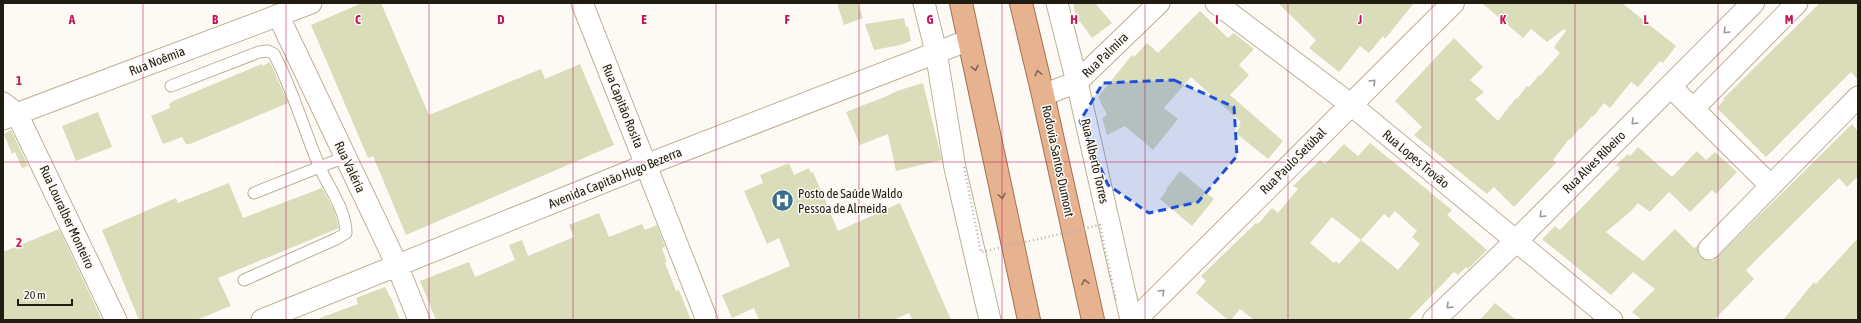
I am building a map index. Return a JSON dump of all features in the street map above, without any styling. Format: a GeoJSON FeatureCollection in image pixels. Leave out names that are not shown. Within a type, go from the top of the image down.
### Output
{"type":"FeatureCollection","features":[{"type":"Feature","properties":{"kind":"highway"},"geometry":{"type":"LineString","coordinates":[[961,3],[1024,319]]}},
{"type":"Feature","properties":{"kind":"highway","name":"Rodovia Santos Dumont"},"geometry":{"type":"LineString","coordinates":[[1021,3],[1093,320]]}},
{"type":"Feature","properties":{"kind":"street","name":"Rua Noêmia"},"geometry":{"type":"LineString","coordinates":[[8,112],[311,3]]}},
{"type":"Feature","properties":{"kind":"street","name":"Rua Capitão Rosita"},"geometry":{"type":"LineString","coordinates":[[582,3],[707,320]]}},
{"type":"Feature","properties":{"kind":"street"},"geometry":{"type":"LineString","coordinates":[[924,3],[936,52],[955,168],[990,320]]}},
{"type":"Feature","properties":{"kind":"street","name":"Rua Alberto Torres"},"geometry":{"type":"LineString","coordinates":[[1057,3],[1077,82],[1131,320]]}},
{"type":"Feature","properties":{"kind":"street","name":"Rua Palmira"},"geometry":{"type":"LineString","coordinates":[[1043,95],[1077,82],[1158,3]]}},
{"type":"Feature","properties":{"kind":"street","name":"Rua Lopes Trovão"},"geometry":{"type":"LineString","coordinates":[[1216,3],[1350,104],[1612,320]]}},
{"type":"Feature","properties":{"kind":"street","name":"Rua Paulo Setúbal"},"geometry":{"type":"LineString","coordinates":[[1135,320],[1453,3]]}},
{"type":"Feature","properties":{"kind":"street","name":"Rua Alves Ribeiro"},"geometry":{"type":"LineString","coordinates":[[1434,320],[1516,241],[1753,3]]}},
{"type":"Feature","properties":{"kind":"street"},"geometry":{"type":"LineString","coordinates":[[1693,109],[1797,3]]}},
{"type":"Feature","properties":{"kind":"street","name":"Rua Valéria"},"geometry":{"type":"LineString","coordinates":[[278,15],[397,265],[419,320]]}},
{"type":"Feature","properties":{"kind":"street","name":"Avenida Capitão Hugo Bezerra"},"geometry":{"type":"LineString","coordinates":[[262,320],[646,165],[969,40]]}},
{"type":"Feature","properties":{"kind":"street"},"geometry":{"type":"LineString","coordinates":[[1670,86],[1771,186]]}},
{"type":"Feature","properties":{"kind":"street"},"geometry":{"type":"LineString","coordinates":[[1709,249],[1858,97]]}},
{"type":"Feature","properties":{"kind":"street","name":"Rua Louralber Monteiro"},"geometry":{"type":"LineString","coordinates":[[8,112],[116,320]]}},
{"type":"Feature","properties":{"kind":"lane"},"geometry":{"type":"LineString","coordinates":[[171,86],[259,52],[268,51],[274,54],[286,75],[320,168],[346,222],[346,233],[336,239],[244,280]]}},
{"type":"Feature","properties":{"kind":"lane"},"geometry":{"type":"LineString","coordinates":[[254,193],[345,157]]}},
{"type":"Feature","properties":{"kind":"path"},"geometry":{"type":"LineString","coordinates":[[964,167],[981,252],[1100,225],[1116,300]]}},
{"type":"Feature","properties":{"kind":"highlighted area"},"geometry":{"type":"Polygon","coordinates":[[[1174,80],[1234,107],[1237,156],[1198,202],[1149,213],[1108,185],[1080,121],[1103,83],[1174,80]]]}},
{"type":"Feature","properties":{"kind":"building"},"geometry":{"type":"Polygon","coordinates":[[[362,3],[381,3],[429,115],[541,69],[545,79],[580,64],[614,145],[406,235],[373,156],[368,158],[311,25],[362,3]]]}},
{"type":"Feature","properties":{"kind":"building"},"geometry":{"type":"Polygon","coordinates":[[[837,3],[858,3],[863,18],[844,25],[837,3]]]}},
{"type":"Feature","properties":{"kind":"building"},"geometry":{"type":"Polygon","coordinates":[[[1073,3],[1095,3],[1112,23],[1092,38],[1076,16],[1073,3]]]}},
{"type":"Feature","properties":{"kind":"building"},"geometry":{"type":"Polygon","coordinates":[[[1278,3],[1414,3],[1385,39],[1383,36],[1369,53],[1360,46],[1339,72],[1309,48],[1316,40],[1278,3]]]}},
{"type":"Feature","properties":{"kind":"building"},"geometry":{"type":"Polygon","coordinates":[[[1482,3],[1622,3],[1676,46],[1663,63],[1660,61],[1638,87],[1631,82],[1610,108],[1604,103],[1593,117],[1592,116],[1570,140],[1569,139],[1553,160],[1556,163],[1514,207],[1494,187],[1487,194],[1414,135],[1422,127],[1395,101],[1454,38],[1483,67],[1470,80],[1484,92],[1475,99],[1498,121],[1516,98],[1517,99],[1527,86],[1529,87],[1539,75],[1540,76],[1560,53],[1554,47],[1566,31],[1564,29],[1547,42],[1531,29],[1523,38],[1482,3]]]}},
{"type":"Feature","properties":{"kind":"building"},"geometry":{"type":"Polygon","coordinates":[[[1820,3],[1858,3],[1858,80],[1851,72],[1766,157],[1717,108],[1724,100],[1723,99],[1820,3]]]}},
{"type":"Feature","properties":{"kind":"building"},"geometry":{"type":"Polygon","coordinates":[[[1200,11],[1228,38],[1234,33],[1254,49],[1239,65],[1249,75],[1230,95],[1283,141],[1268,159],[1236,133],[1241,122],[1191,77],[1164,108],[1178,119],[1153,150],[1125,126],[1107,135],[1102,118],[1107,115],[1098,97],[1132,55],[1134,57],[1147,43],[1158,53],[1200,11]]]}},
{"type":"Feature","properties":{"kind":"building"},"geometry":{"type":"Polygon","coordinates":[[[904,18],[906,27],[908,26],[911,41],[900,45],[874,50],[865,24],[904,18]]]}},
{"type":"Feature","properties":{"kind":"building"},"geometry":{"type":"Polygon","coordinates":[[[270,62],[288,103],[190,144],[186,144],[182,137],[163,144],[151,116],[170,108],[169,104],[173,101],[270,62]]]}},
{"type":"Feature","properties":{"kind":"building"},"geometry":{"type":"Polygon","coordinates":[[[923,83],[942,160],[896,171],[888,134],[860,145],[846,112],[897,91],[923,83]]]}},
{"type":"Feature","properties":{"kind":"building"},"geometry":{"type":"Polygon","coordinates":[[[98,112],[112,147],[76,161],[62,126],[98,112]]]}},
{"type":"Feature","properties":{"kind":"building"},"geometry":{"type":"Polygon","coordinates":[[[1852,124],[1858,132],[1858,176],[1847,187],[1839,178],[1746,270],[1754,279],[1714,320],[1642,320],[1632,312],[1655,289],[1633,272],[1611,295],[1542,239],[1555,226],[1560,230],[1620,168],[1616,165],[1628,154],[1630,156],[1638,147],[1672,177],[1697,151],[1706,160],[1715,152],[1737,172],[1716,194],[1712,190],[1690,212],[1669,192],[1650,212],[1638,203],[1631,211],[1606,232],[1643,261],[1675,229],[1694,248],[1698,246],[1698,253],[1701,258],[1713,261],[1852,124]]]}},
{"type":"Feature","properties":{"kind":"building"},"geometry":{"type":"Polygon","coordinates":[[[11,130],[28,166],[22,168],[15,152],[12,154],[4,134],[11,130]]]}},
{"type":"Feature","properties":{"kind":"building"},"geometry":{"type":"Polygon","coordinates":[[[1370,143],[1452,210],[1447,215],[1487,250],[1468,269],[1466,267],[1458,275],[1454,272],[1408,320],[1254,320],[1240,309],[1231,320],[1228,320],[1196,293],[1206,281],[1201,276],[1256,223],[1258,224],[1272,208],[1278,213],[1298,189],[1293,186],[1320,160],[1325,164],[1344,144],[1358,156],[1370,143]],[[1395,211],[1389,218],[1384,214],[1361,240],[1398,270],[1420,244],[1412,237],[1417,231],[1395,211]],[[1332,217],[1310,243],[1334,263],[1336,261],[1339,264],[1361,240],[1332,217]]]}},
{"type":"Feature","properties":{"kind":"building"},"geometry":{"type":"Polygon","coordinates":[[[789,163],[794,175],[809,168],[811,173],[813,172],[838,231],[900,203],[951,320],[912,320],[909,313],[893,320],[759,320],[754,308],[732,318],[722,295],[790,266],[779,238],[767,244],[744,191],[763,183],[760,175],[789,163]]]}},
{"type":"Feature","properties":{"kind":"building"},"geometry":{"type":"Polygon","coordinates":[[[1180,171],[1214,199],[1192,226],[1160,199],[1180,171]]]}},
{"type":"Feature","properties":{"kind":"building"},"geometry":{"type":"Polygon","coordinates":[[[229,183],[243,218],[322,188],[334,210],[339,228],[218,278],[231,306],[196,320],[139,320],[102,230],[176,198],[178,203],[229,183]]]}},
{"type":"Feature","properties":{"kind":"building"},"geometry":{"type":"Polygon","coordinates":[[[599,213],[609,237],[642,224],[645,230],[657,225],[665,247],[662,248],[667,262],[665,263],[676,291],[679,290],[691,320],[436,320],[420,281],[469,262],[475,277],[515,260],[509,245],[522,240],[528,256],[574,237],[569,225],[599,213]]]}},
{"type":"Feature","properties":{"kind":"building"},"geometry":{"type":"Polygon","coordinates":[[[59,229],[102,320],[3,320],[3,252],[59,229]]]}},
{"type":"Feature","properties":{"kind":"building"},"geometry":{"type":"Polygon","coordinates":[[[1858,238],[1858,320],[1783,320],[1814,282],[1816,284],[1858,238]]]}},
{"type":"Feature","properties":{"kind":"building"},"geometry":{"type":"Polygon","coordinates":[[[385,287],[400,320],[320,320],[320,318],[358,304],[356,298],[385,287]]]}},
{"type":"Feature","properties":{"kind":"building"},"geometry":{"type":"Polygon","coordinates":[[[1495,303],[1516,320],[1480,320],[1495,303]]]}},
{"type":"Feature","properties":{"kind":"place","name":"Posto de Saúde Waldo Pessoa de Almeida"},"geometry":{"type":"Point","coordinates":[782,200]}}]}
